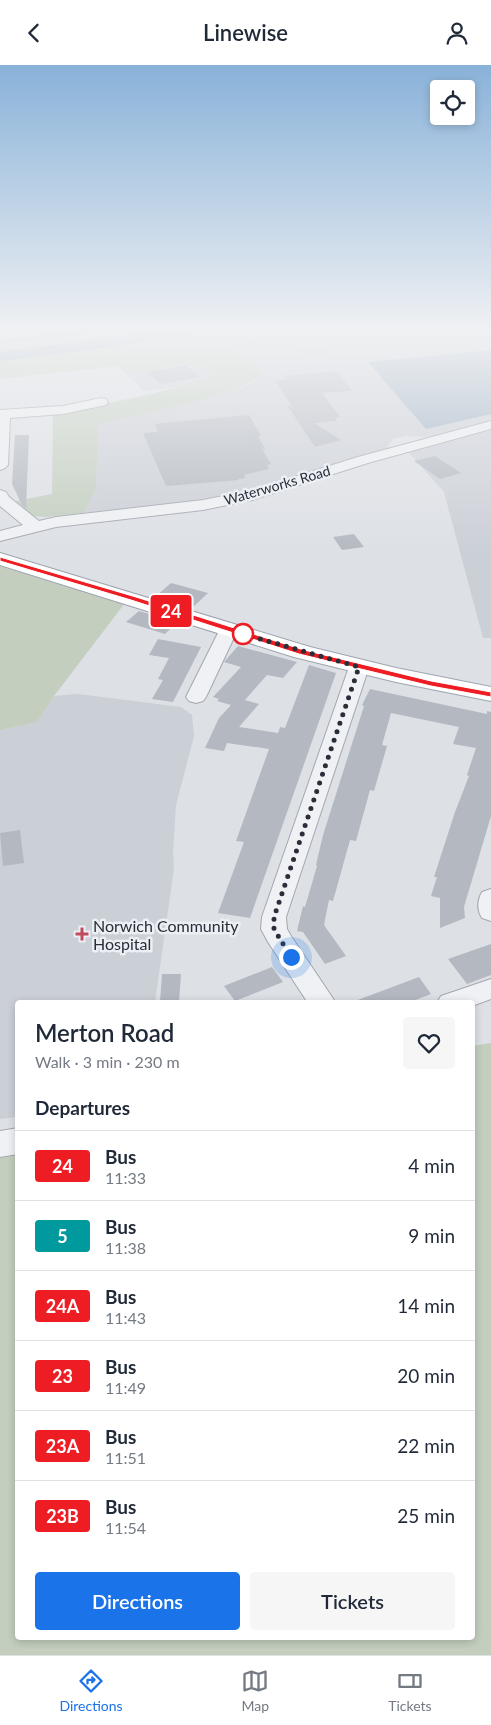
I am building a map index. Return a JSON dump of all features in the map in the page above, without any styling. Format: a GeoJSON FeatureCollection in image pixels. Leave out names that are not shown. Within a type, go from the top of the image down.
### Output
{"type":"FeatureCollection","features":[{"type":"Feature","properties":{"kind":"main road"},"geometry":{"type":"LineString","coordinates":[[0,559],[296,651],[431,684],[491,694]]}},
{"type":"Feature","properties":{"kind":"street"},"geometry":{"type":"LineString","coordinates":[[0,465],[1,414],[48,411],[71,406]]}},
{"type":"Feature","properties":{"kind":"street","name":"Waterworks Road"},"geometry":{"type":"LineString","coordinates":[[0,536],[34,526],[203,505],[252,495],[363,460],[491,425]]}},
{"type":"Feature","properties":{"kind":"street"},"geometry":{"type":"LineString","coordinates":[[0,495],[3,500],[34,526]]}},
{"type":"Feature","properties":{"kind":"street"},"geometry":{"type":"LineString","coordinates":[[196,697],[229,629]]}},
{"type":"Feature","properties":{"kind":"street"},"geometry":{"type":"LineString","coordinates":[[321,1000],[281,942],[274,929],[274,917],[359,667]]}},
{"type":"Feature","properties":{"kind":"street"},"geometry":{"type":"LineString","coordinates":[[491,898],[491,912]]}},
{"type":"Feature","properties":{"kind":"street"},"geometry":{"type":"LineString","coordinates":[[459,1000],[491,989]]}},
{"type":"Feature","properties":{"kind":"street"},"geometry":{"type":"LineString","coordinates":[[0,1144],[15,1142]]}},
{"type":"Feature","properties":{"kind":"shaded area"},"geometry":{"type":"Polygon","coordinates":[[[171,406],[491,406],[491,422],[426,437],[405,436],[393,439],[386,449],[370,455],[260,488],[189,503],[84,513],[96,489],[97,424],[171,406]]]}},
{"type":"Feature","properties":{"kind":"shaded area"},"geometry":{"type":"Polygon","coordinates":[[[491,430],[491,638],[483,638],[444,492],[408,452],[491,430]]]}},
{"type":"Feature","properties":{"kind":"shaded area","name":"Norwich Community Hospital"},"geometry":{"type":"Polygon","coordinates":[[[78,694],[181,707],[192,715],[194,736],[176,805],[173,852],[174,868],[155,1000],[15,1000],[15,1117],[0,1119],[0,730],[37,722],[54,696],[78,694]]]}},
{"type":"Feature","properties":{"kind":"green space"},"geometry":{"type":"Polygon","coordinates":[[[88,406],[178,406],[98,424],[96,489],[84,513],[46,517],[30,516],[16,501],[52,494],[53,412],[88,406]]]}},
{"type":"Feature","properties":{"kind":"green space"},"geometry":{"type":"Polygon","coordinates":[[[0,562],[128,599],[54,696],[37,722],[0,730],[0,562]]]}},
{"type":"Feature","properties":{"kind":"green space"},"geometry":{"type":"Polygon","coordinates":[[[491,1043],[491,1655],[0,1655],[0,1158],[15,1155],[15,1640],[475,1640],[475,1046],[491,1043]]]}},
{"type":"Feature","properties":{"kind":"water"},"geometry":{"type":"Polygon","coordinates":[[[406,406],[491,406],[491,414],[426,429],[406,406]]]}},
{"type":"Feature","properties":{"kind":"building"},"geometry":{"type":"Polygon","coordinates":[[[288,406],[294,409],[292,406],[332,406],[340,417],[335,418],[337,421],[314,423],[341,440],[315,447],[288,406]]]}},
{"type":"Feature","properties":{"kind":"building"},"geometry":{"type":"Polygon","coordinates":[[[249,415],[261,436],[258,436],[265,449],[262,449],[271,464],[267,465],[269,469],[244,475],[245,478],[239,480],[166,486],[143,433],[158,432],[155,424],[249,415]]]}},
{"type":"Feature","properties":{"kind":"building"},"geometry":{"type":"Polygon","coordinates":[[[15,435],[29,435],[26,508],[22,505],[12,484],[15,435]]]}},
{"type":"Feature","properties":{"kind":"building"},"geometry":{"type":"Polygon","coordinates":[[[435,456],[461,473],[440,479],[414,461],[435,456]]]}},
{"type":"Feature","properties":{"kind":"building"},"geometry":{"type":"Polygon","coordinates":[[[354,534],[364,547],[342,550],[333,537],[354,534]]]}},
{"type":"Feature","properties":{"kind":"building"},"geometry":{"type":"Polygon","coordinates":[[[171,583],[208,593],[191,609],[154,598],[171,583]]]}},
{"type":"Feature","properties":{"kind":"building"},"geometry":{"type":"Polygon","coordinates":[[[139,611],[177,622],[165,634],[126,622],[139,611]]]}},
{"type":"Feature","properties":{"kind":"building"},"geometry":{"type":"Polygon","coordinates":[[[158,639],[201,647],[173,702],[152,699],[163,680],[158,679],[169,658],[149,655],[158,639]]]}},
{"type":"Feature","properties":{"kind":"building"},"geometry":{"type":"Polygon","coordinates":[[[238,646],[297,662],[283,678],[267,675],[245,700],[259,704],[239,727],[278,733],[280,727],[285,728],[309,665],[336,673],[250,918],[218,913],[244,842],[236,841],[269,749],[227,743],[224,751],[205,748],[219,718],[231,705],[217,701],[219,699],[213,697],[241,667],[224,662],[238,646]]]}},
{"type":"Feature","properties":{"kind":"building"},"geometry":{"type":"Polygon","coordinates":[[[370,689],[487,714],[487,711],[491,712],[491,816],[464,907],[465,918],[440,928],[440,898],[431,896],[437,877],[434,877],[469,776],[467,775],[476,748],[453,744],[459,727],[391,713],[382,745],[387,746],[374,791],[370,790],[356,841],[350,840],[333,901],[329,900],[324,925],[346,956],[325,964],[303,932],[297,931],[303,906],[305,907],[317,866],[323,835],[364,706],[362,705],[370,689]]]}},
{"type":"Feature","properties":{"kind":"building"},"geometry":{"type":"Polygon","coordinates":[[[20,830],[24,863],[3,866],[0,833],[20,830]]]}},
{"type":"Feature","properties":{"kind":"building"},"geometry":{"type":"Polygon","coordinates":[[[491,944],[491,975],[467,984],[448,959],[491,944]]]}},
{"type":"Feature","properties":{"kind":"building"},"geometry":{"type":"Polygon","coordinates":[[[272,967],[283,982],[238,1000],[234,1000],[224,986],[272,967]]]}},
{"type":"Feature","properties":{"kind":"building"},"geometry":{"type":"Polygon","coordinates":[[[162,974],[181,974],[179,1000],[160,1000],[162,974]]]}},
{"type":"Feature","properties":{"kind":"building"},"geometry":{"type":"Polygon","coordinates":[[[419,977],[431,994],[416,1000],[358,1000],[419,977]]]}},
{"type":"Feature","properties":{"kind":"bus line","name":"24"},"geometry":{"type":"LineString","coordinates":[[0,559],[291,649],[431,684],[491,694]]}},
{"type":"Feature","properties":{"kind":"place","name":"Norwich Community Hospital"},"geometry":{"type":"Point","coordinates":[82,934]}},
{"type":"Feature","properties":{"kind":"route"},"geometry":{"type":"LineString","coordinates":[[243,634],[359,667],[274,917],[274,929],[291,957]]}}]}
